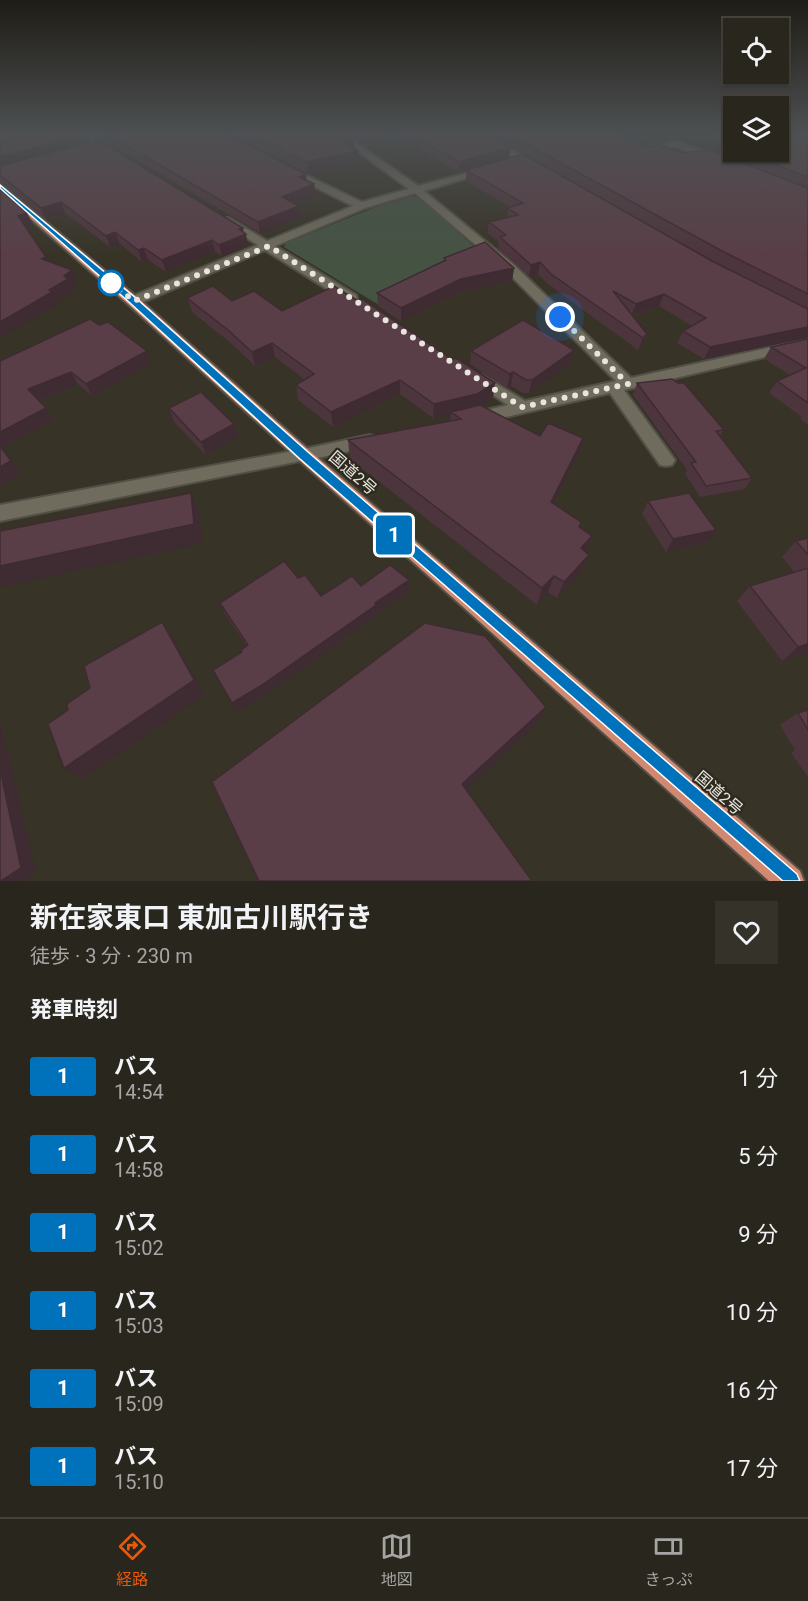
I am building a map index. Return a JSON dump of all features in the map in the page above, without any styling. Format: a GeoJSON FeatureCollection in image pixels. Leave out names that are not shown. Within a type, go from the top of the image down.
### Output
{"type":"FeatureCollection","features":[{"type":"Feature","properties":{"kind":"highway","name":"国道2号"},"geometry":{"type":"LineString","coordinates":[[0,187],[134,301],[304,455],[790,881]]}},
{"type":"Feature","properties":{"kind":"street"},"geometry":{"type":"LineString","coordinates":[[294,173],[361,206]]}},
{"type":"Feature","properties":{"kind":"street"},"geometry":{"type":"LineString","coordinates":[[393,173],[417,190],[509,267],[621,385],[666,460]]}},
{"type":"Feature","properties":{"kind":"street"},"geometry":{"type":"LineString","coordinates":[[134,301],[361,206],[475,173]]}},
{"type":"Feature","properties":{"kind":"street"},"geometry":{"type":"LineString","coordinates":[[220,217],[360,304]]}},
{"type":"Feature","properties":{"kind":"street"},"geometry":{"type":"LineString","coordinates":[[465,420],[808,344]]}},
{"type":"Feature","properties":{"kind":"street"},"geometry":{"type":"LineString","coordinates":[[461,368],[522,407]]}},
{"type":"Feature","properties":{"kind":"street"},"geometry":{"type":"LineString","coordinates":[[0,513],[304,455],[385,437]]}},
{"type":"Feature","properties":{"kind":"green space"},"geometry":{"type":"Polygon","coordinates":[[[413,196],[420,198],[482,254],[379,305],[284,247],[286,243],[376,207],[413,196]]]}},
{"type":"Feature","properties":{"kind":"building"},"geometry":{"type":"Polygon","coordinates":[[[0,173],[153,173],[243,228],[239,229],[246,234],[219,245],[212,240],[162,260],[144,248],[138,250],[115,232],[106,236],[61,202],[41,208],[0,173]]]}},
{"type":"Feature","properties":{"kind":"building"},"geometry":{"type":"Polygon","coordinates":[[[174,173],[306,174],[299,177],[314,184],[282,197],[299,206],[258,222],[174,173]]]}},
{"type":"Feature","properties":{"kind":"building"},"geometry":{"type":"Polygon","coordinates":[[[471,173],[557,173],[712,261],[808,309],[808,327],[710,347],[683,331],[706,318],[664,294],[636,304],[613,291],[647,334],[643,338],[551,274],[540,262],[531,265],[500,237],[506,235],[489,222],[518,215],[508,208],[523,203],[471,173]]]}},
{"type":"Feature","properties":{"kind":"building"},"geometry":{"type":"Polygon","coordinates":[[[579,173],[769,173],[808,188],[808,294],[722,251],[579,173]]]}},
{"type":"Feature","properties":{"kind":"building"},"geometry":{"type":"Polygon","coordinates":[[[0,189],[27,213],[18,216],[46,257],[42,259],[72,270],[64,276],[68,279],[49,290],[52,292],[0,322],[0,189]]]}},
{"type":"Feature","properties":{"kind":"building"},"geometry":{"type":"Polygon","coordinates":[[[485,242],[514,268],[461,279],[401,308],[377,293],[446,260],[444,258],[485,242]]]}},
{"type":"Feature","properties":{"kind":"building"},"geometry":{"type":"Polygon","coordinates":[[[213,286],[232,301],[254,291],[282,311],[334,286],[358,301],[362,299],[453,360],[456,358],[495,383],[477,394],[434,404],[400,380],[331,412],[296,385],[314,374],[272,343],[252,352],[187,298],[213,286]]]}},
{"type":"Feature","properties":{"kind":"building"},"geometry":{"type":"Polygon","coordinates":[[[90,319],[99,325],[108,322],[147,351],[86,384],[71,372],[28,389],[46,408],[0,432],[0,361],[90,319]]]}},
{"type":"Feature","properties":{"kind":"building"},"geometry":{"type":"Polygon","coordinates":[[[523,320],[574,350],[532,380],[526,380],[513,372],[510,374],[471,351],[523,320]]]}},
{"type":"Feature","properties":{"kind":"building"},"geometry":{"type":"Polygon","coordinates":[[[808,339],[808,403],[777,381],[806,368],[771,347],[808,339]]]}},
{"type":"Feature","properties":{"kind":"building"},"geometry":{"type":"Polygon","coordinates":[[[672,379],[678,383],[684,383],[724,430],[716,431],[752,478],[706,486],[691,463],[696,462],[637,383],[672,379]]]}},
{"type":"Feature","properties":{"kind":"building"},"geometry":{"type":"Polygon","coordinates":[[[201,392],[234,424],[201,442],[169,408],[201,392]]]}},
{"type":"Feature","properties":{"kind":"building"},"geometry":{"type":"Polygon","coordinates":[[[480,405],[540,436],[548,423],[583,438],[551,502],[581,522],[579,527],[592,536],[581,548],[589,555],[564,582],[554,576],[542,588],[348,440],[461,419],[451,412],[480,405]]]}},
{"type":"Feature","properties":{"kind":"building"},"geometry":{"type":"Polygon","coordinates":[[[0,446],[11,461],[0,467],[0,446]]]}},
{"type":"Feature","properties":{"kind":"building"},"geometry":{"type":"Polygon","coordinates":[[[191,493],[194,524],[0,566],[0,531],[191,493]]]}},
{"type":"Feature","properties":{"kind":"building"},"geometry":{"type":"Polygon","coordinates":[[[689,493],[716,530],[673,539],[648,501],[689,493]]]}},
{"type":"Feature","properties":{"kind":"building"},"geometry":{"type":"Polygon","coordinates":[[[808,538],[808,555],[796,541],[808,538]]]}},
{"type":"Feature","properties":{"kind":"building"},"geometry":{"type":"Polygon","coordinates":[[[284,561],[298,578],[305,575],[321,596],[352,576],[361,586],[390,565],[409,580],[262,685],[232,703],[213,670],[242,652],[241,650],[248,645],[220,603],[284,561]]]}},
{"type":"Feature","properties":{"kind":"building"},"geometry":{"type":"Polygon","coordinates":[[[808,568],[808,644],[798,647],[750,586],[808,568]]]}},
{"type":"Feature","properties":{"kind":"building"},"geometry":{"type":"Polygon","coordinates":[[[162,622],[194,680],[64,768],[48,724],[68,710],[67,704],[90,688],[84,666],[162,622]]]}},
{"type":"Feature","properties":{"kind":"building"},"geometry":{"type":"Polygon","coordinates":[[[425,623],[485,636],[546,707],[462,784],[532,881],[259,881],[212,782],[425,623]]]}},
{"type":"Feature","properties":{"kind":"building"},"geometry":{"type":"Polygon","coordinates":[[[808,710],[808,730],[798,713],[808,710]]]}},
{"type":"Feature","properties":{"kind":"building"},"geometry":{"type":"Polygon","coordinates":[[[0,769],[21,868],[1,881],[0,881],[0,769]]]}},
{"type":"Feature","properties":{"kind":"bus line","name":"1"},"geometry":{"type":"LineString","coordinates":[[0,187],[134,301],[304,455],[790,881]]}},
{"type":"Feature","properties":{"kind":"route"},"geometry":{"type":"LineString","coordinates":[[111,283],[134,301],[269,246],[522,407],[628,384],[560,317]]}}]}
